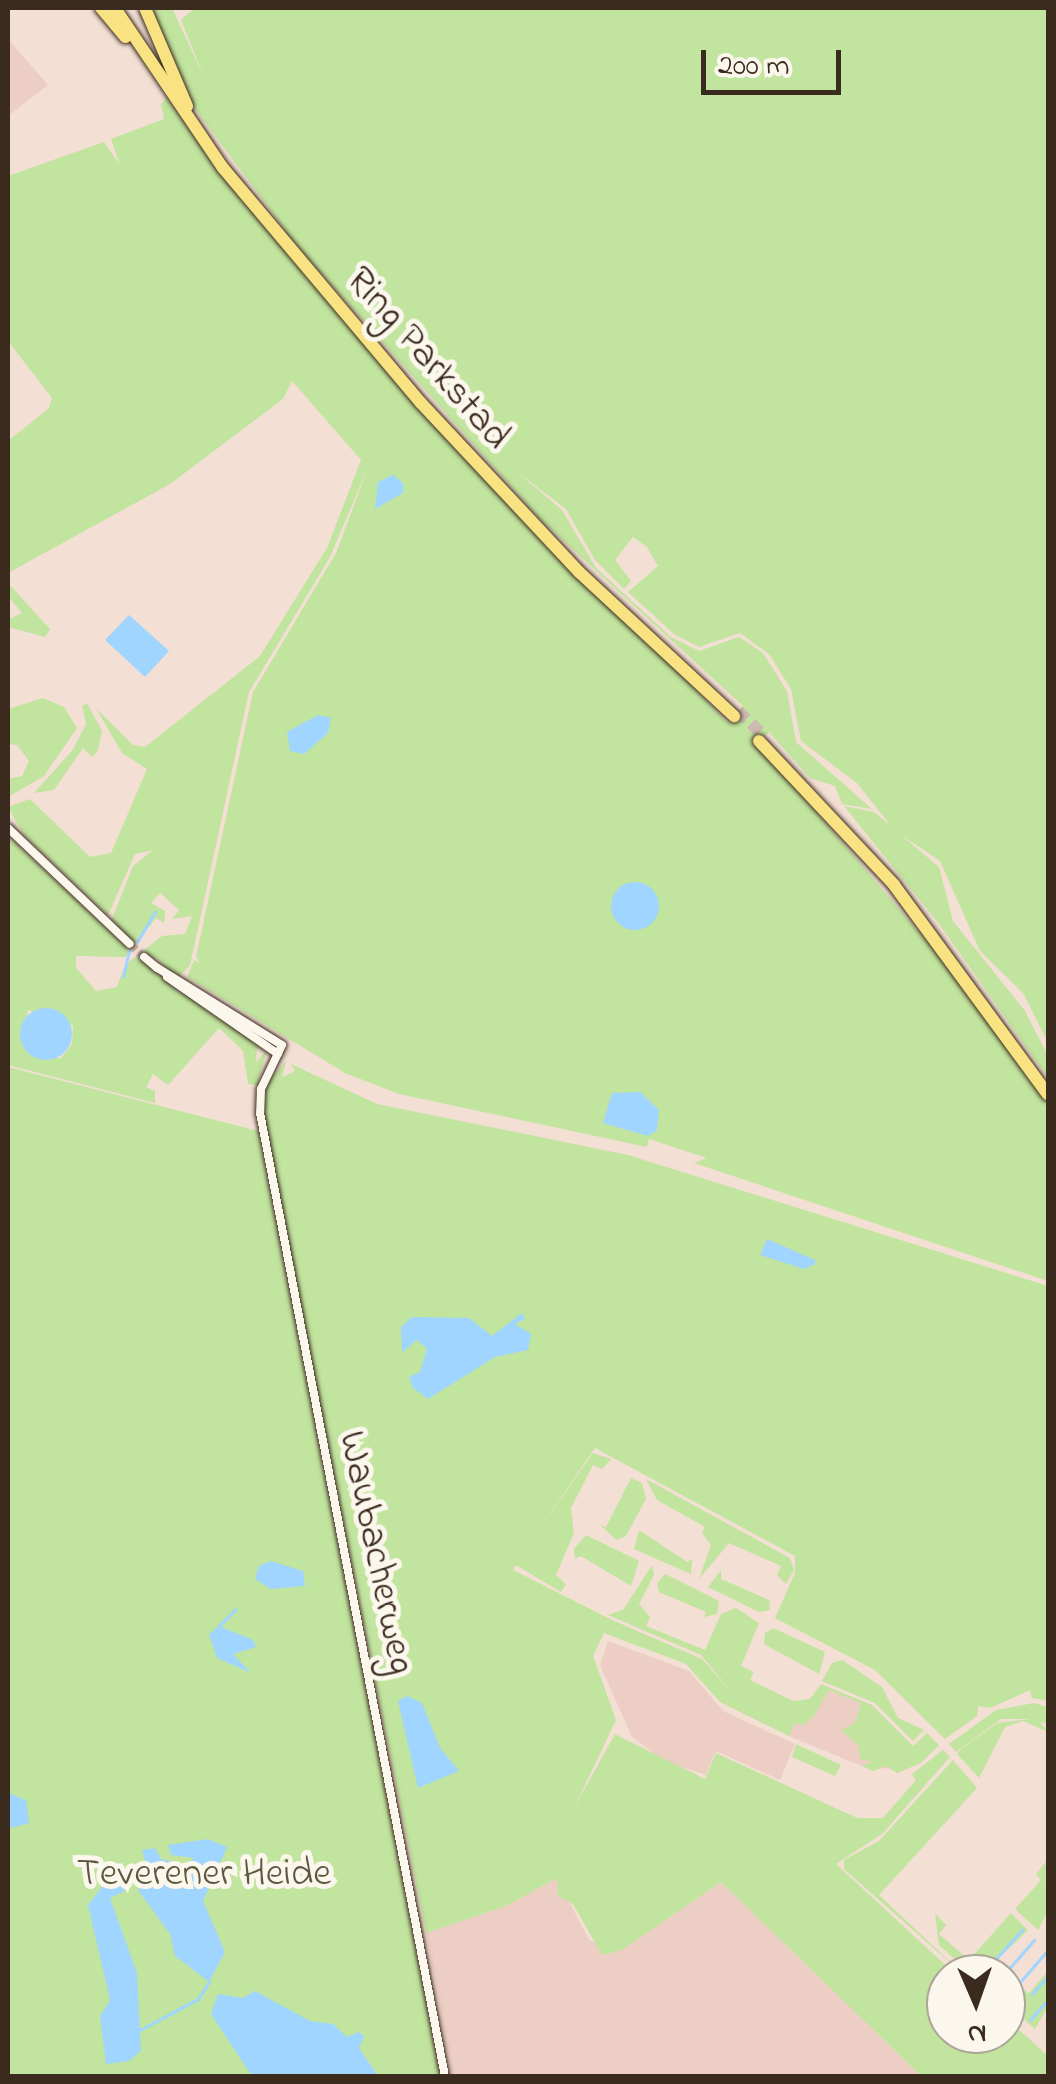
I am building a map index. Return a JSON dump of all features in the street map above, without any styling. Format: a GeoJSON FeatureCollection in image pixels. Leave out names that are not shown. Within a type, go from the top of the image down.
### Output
{"type":"FeatureCollection","features":[{"type":"Feature","properties":{"kind":"highway"},"geometry":{"type":"LineString","coordinates":[[101,8],[172,96]]}},
{"type":"Feature","properties":{"kind":"highway","name":"Ring Parkstad"},"geometry":{"type":"LineString","coordinates":[[114,8],[172,96],[277,236],[466,454],[593,586],[736,714],[617,600],[475,454],[268,214],[187,106],[122,8]]}},
{"type":"Feature","properties":{"kind":"highway"},"geometry":{"type":"LineString","coordinates":[[145,8],[187,106]]}},
{"type":"Feature","properties":{"kind":"highway"},"geometry":{"type":"LineString","coordinates":[[1048,1082],[899,880],[762,739],[904,898],[1048,1095]]}},
{"type":"Feature","properties":{"kind":"street"},"geometry":{"type":"LineString","coordinates":[[8,828],[130,944]]}},
{"type":"Feature","properties":{"kind":"street","name":"Waubacherweg"},"geometry":{"type":"LineString","coordinates":[[144,957],[280,1050],[261,1089],[262,1130],[445,2076]]}},
{"type":"Feature","properties":{"kind":"shaded area"},"geometry":{"type":"Polygon","coordinates":[[[8,39],[48,85],[8,116],[8,39]]]}},
{"type":"Feature","properties":{"kind":"shaded area"},"geometry":{"type":"Polygon","coordinates":[[[608,1641],[689,1671],[723,1711],[795,1744],[780,1780],[716,1751],[706,1775],[664,1761],[632,1737],[600,1665],[608,1641]]]}},
{"type":"Feature","properties":{"kind":"shaded area"},"geometry":{"type":"Polygon","coordinates":[[[825,1687],[871,1706],[895,1769],[864,1767],[789,1736],[794,1720],[825,1687]]]}},
{"type":"Feature","properties":{"kind":"shaded area"},"geometry":{"type":"Polygon","coordinates":[[[557,1878],[589,1940],[622,1950],[721,1882],[921,2076],[452,2076],[426,1933],[506,1906],[557,1878]]]}},
{"type":"Feature","properties":{"kind":"green space"},"geometry":{"type":"Polygon","coordinates":[[[147,8],[172,8],[204,77],[181,20],[195,8],[1048,8],[1048,1043],[1023,993],[980,951],[940,861],[894,830],[857,783],[801,741],[791,689],[769,654],[740,633],[699,647],[674,634],[628,592],[658,566],[647,547],[633,537],[615,560],[631,581],[624,589],[595,560],[566,509],[516,471],[562,510],[596,568],[671,637],[699,651],[739,637],[763,653],[787,691],[796,742],[872,809],[842,804],[835,786],[810,778],[769,732],[757,743],[976,999],[1048,1100],[1048,1281],[694,1163],[707,1158],[649,1139],[647,1147],[399,1094],[345,1073],[187,977],[194,960],[200,963],[196,957],[253,692],[336,553],[369,465],[330,557],[249,692],[190,965],[178,978],[149,955],[143,960],[182,995],[179,990],[264,1047],[257,1049],[256,1062],[267,1050],[257,1085],[248,1084],[243,1051],[219,1028],[168,1085],[153,1074],[146,1087],[155,1091],[155,1103],[8,1065],[8,836],[124,945],[130,939],[110,922],[118,926],[112,919],[133,866],[153,850],[135,854],[108,915],[24,835],[8,807],[30,799],[90,857],[111,853],[147,769],[122,753],[96,708],[133,745],[145,747],[260,656],[327,548],[361,460],[292,381],[283,399],[170,484],[8,573],[8,441],[49,408],[52,398],[8,341],[8,176],[104,142],[120,165],[111,139],[164,119],[161,105],[166,97],[228,184],[430,417],[727,722],[743,706],[540,519],[297,246],[193,106],[147,8]],[[160,893],[151,903],[165,911],[164,923],[156,918],[125,957],[76,956],[76,968],[96,991],[117,987],[125,965],[162,936],[185,934],[192,916],[172,919],[179,910],[160,893]],[[28,1010],[22,1045],[44,1058],[61,1058],[72,1044],[73,1026],[28,1010]]]}},
{"type":"Feature","properties":{"kind":"green space"},"geometry":{"type":"Polygon","coordinates":[[[8,583],[50,629],[45,637],[8,627],[8,620],[22,613],[8,596],[8,583]]]}},
{"type":"Feature","properties":{"kind":"green space"},"geometry":{"type":"Polygon","coordinates":[[[43,698],[64,707],[77,728],[44,776],[8,797],[8,779],[22,776],[29,761],[17,745],[8,744],[8,709],[43,698]]]}},
{"type":"Feature","properties":{"kind":"green space"},"geometry":{"type":"Polygon","coordinates":[[[87,703],[102,731],[98,750],[92,757],[83,748],[54,790],[34,793],[72,751],[86,724],[82,706],[87,703]]]}},
{"type":"Feature","properties":{"kind":"green space"},"geometry":{"type":"Polygon","coordinates":[[[844,806],[874,812],[939,867],[953,921],[1025,1011],[1048,1056],[1048,1078],[940,925],[844,806]]]}},
{"type":"Feature","properties":{"kind":"green space"},"geometry":{"type":"Polygon","coordinates":[[[286,1061],[282,1077],[295,1071],[291,1064],[377,1104],[628,1155],[1048,1286],[1048,1701],[1032,1698],[1030,1690],[990,1708],[978,1706],[977,1716],[945,1739],[875,1670],[775,1618],[795,1573],[795,1556],[595,1448],[527,1547],[593,1453],[611,1459],[602,1469],[593,1465],[571,1508],[574,1533],[556,1575],[566,1584],[561,1592],[516,1565],[513,1570],[612,1620],[702,1659],[734,1695],[701,1655],[608,1615],[623,1610],[652,1565],[654,1575],[639,1604],[650,1617],[646,1626],[705,1650],[721,1614],[736,1608],[759,1623],[741,1666],[754,1672],[750,1680],[793,1701],[810,1699],[821,1684],[872,1705],[913,1746],[927,1733],[939,1745],[921,1763],[897,1773],[886,1766],[873,1771],[861,1766],[873,1762],[860,1759],[859,1746],[841,1730],[855,1723],[861,1703],[829,1690],[815,1714],[804,1725],[795,1723],[789,1736],[720,1702],[686,1664],[604,1633],[593,1656],[616,1720],[574,1808],[615,1734],[705,1779],[716,1753],[857,1818],[883,1818],[916,1780],[912,1774],[943,1750],[950,1757],[882,1834],[836,1864],[933,1954],[926,1954],[926,2054],[1026,2054],[1026,2036],[1048,2056],[1048,2076],[921,2076],[721,1882],[622,1950],[602,1955],[573,1904],[558,1896],[557,1878],[506,1906],[426,1933],[262,1114],[268,1081],[286,1061]]]}},
{"type":"Feature","properties":{"kind":"green space","name":"Teverener Heide"},"geometry":{"type":"Polygon","coordinates":[[[8,1067],[258,1131],[440,2076],[8,2076],[8,1067]]]}},
{"type":"Feature","properties":{"kind":"green space"},"geometry":{"type":"Polygon","coordinates":[[[631,1478],[642,1483],[646,1499],[626,1536],[617,1540],[600,1525],[606,1527],[631,1478]]]}},
{"type":"Feature","properties":{"kind":"green space"},"geometry":{"type":"Polygon","coordinates":[[[646,1479],[790,1558],[794,1570],[786,1584],[777,1575],[781,1566],[729,1543],[699,1579],[711,1545],[702,1533],[705,1527],[657,1500],[646,1479]]]}},
{"type":"Feature","properties":{"kind":"green space"},"geometry":{"type":"Polygon","coordinates":[[[639,1530],[687,1562],[692,1559],[691,1574],[634,1549],[639,1530]]]}},
{"type":"Feature","properties":{"kind":"green space"},"geometry":{"type":"Polygon","coordinates":[[[586,1535],[639,1561],[631,1586],[581,1556],[575,1559],[574,1549],[586,1535]]]}},
{"type":"Feature","properties":{"kind":"green space"},"geometry":{"type":"Polygon","coordinates":[[[721,1570],[721,1579],[769,1600],[770,1610],[759,1612],[708,1587],[721,1570]]]}},
{"type":"Feature","properties":{"kind":"green space"},"geometry":{"type":"Polygon","coordinates":[[[665,1574],[719,1601],[717,1614],[704,1617],[706,1612],[659,1592],[657,1583],[665,1574]]]}},
{"type":"Feature","properties":{"kind":"green space"},"geometry":{"type":"Polygon","coordinates":[[[773,1628],[825,1652],[819,1674],[764,1644],[765,1633],[773,1628]]]}},
{"type":"Feature","properties":{"kind":"green space"},"geometry":{"type":"Polygon","coordinates":[[[842,1660],[882,1687],[898,1718],[924,1730],[913,1741],[875,1703],[822,1681],[832,1663],[842,1660]]]}},
{"type":"Feature","properties":{"kind":"green space"},"geometry":{"type":"Polygon","coordinates":[[[1034,1703],[1048,1707],[1048,1724],[1040,1722],[1048,1732],[1023,1721],[1005,1727],[979,1778],[957,1754],[961,1749],[997,1723],[1032,1719],[1001,1719],[956,1752],[949,1744],[996,1710],[1034,1703]]]}},
{"type":"Feature","properties":{"kind":"green space"},"geometry":{"type":"Polygon","coordinates":[[[796,1744],[841,1765],[835,1776],[792,1757],[796,1744]]]}},
{"type":"Feature","properties":{"kind":"green space"},"geometry":{"type":"Polygon","coordinates":[[[953,1760],[977,1788],[879,1895],[942,1954],[844,1869],[844,1860],[879,1841],[953,1760]]]}},
{"type":"Feature","properties":{"kind":"green space"},"geometry":{"type":"Polygon","coordinates":[[[1048,1859],[1048,1911],[1038,1930],[1015,1909],[1041,1880],[1036,1874],[1048,1859]]]}},
{"type":"Feature","properties":{"kind":"green space"},"geometry":{"type":"Polygon","coordinates":[[[935,1913],[946,1925],[939,1934],[962,1954],[949,1954],[939,1945],[935,1913]]]}},
{"type":"Feature","properties":{"kind":"green space"},"geometry":{"type":"Polygon","coordinates":[[[1011,1913],[1028,1930],[1003,1954],[974,1954],[1011,1913]]]}},
{"type":"Feature","properties":{"kind":"green space"},"geometry":{"type":"Polygon","coordinates":[[[1048,1971],[1048,2006],[1035,2029],[1026,2021],[1026,1991],[1029,1993],[1048,1971]]]}},
{"type":"Feature","properties":{"kind":"water"},"geometry":{"type":"Polygon","coordinates":[[[393,475],[403,483],[403,493],[375,509],[378,482],[393,475]]]}},
{"type":"Feature","properties":{"kind":"water"},"geometry":{"type":"Polygon","coordinates":[[[129,615],[169,651],[145,677],[105,640],[129,615]]]}},
{"type":"Feature","properties":{"kind":"water"},"geometry":{"type":"Polygon","coordinates":[[[318,715],[331,718],[328,733],[304,754],[290,751],[287,732],[318,715]]]}},
{"type":"Feature","properties":{"kind":"water"},"geometry":{"type":"Polygon","coordinates":[[[635,882],[652,889],[659,906],[652,923],[635,930],[618,923],[611,906],[618,889],[635,882]]]}},
{"type":"Feature","properties":{"kind":"water"},"geometry":{"type":"Polygon","coordinates":[[[46,1008],[64,1016],[72,1034],[64,1052],[46,1060],[28,1052],[20,1034],[28,1016],[46,1008]]]}},
{"type":"Feature","properties":{"kind":"water"},"geometry":{"type":"Polygon","coordinates":[[[640,1092],[659,1110],[657,1130],[648,1136],[603,1123],[612,1093],[640,1092]]]}},
{"type":"Feature","properties":{"kind":"water"},"geometry":{"type":"Polygon","coordinates":[[[767,1239],[815,1260],[815,1264],[804,1269],[760,1255],[767,1239]]]}},
{"type":"Feature","properties":{"kind":"water"},"geometry":{"type":"Polygon","coordinates":[[[522,1313],[525,1319],[515,1324],[531,1334],[528,1350],[495,1357],[428,1399],[413,1388],[409,1377],[420,1372],[427,1349],[417,1340],[402,1352],[401,1327],[412,1317],[469,1318],[492,1336],[522,1313]]]}},
{"type":"Feature","properties":{"kind":"water"},"geometry":{"type":"Polygon","coordinates":[[[271,1561],[303,1571],[305,1586],[271,1589],[255,1579],[259,1566],[271,1561]]]}},
{"type":"Feature","properties":{"kind":"water"},"geometry":{"type":"Polygon","coordinates":[[[219,1626],[253,1640],[256,1647],[233,1654],[251,1673],[217,1658],[209,1634],[219,1626]]]}},
{"type":"Feature","properties":{"kind":"water"},"geometry":{"type":"Polygon","coordinates":[[[407,1696],[422,1703],[440,1748],[459,1771],[418,1788],[398,1701],[407,1696]]]}},
{"type":"Feature","properties":{"kind":"water"},"geometry":{"type":"Polygon","coordinates":[[[8,1793],[26,1800],[29,1823],[8,1829],[8,1793]]]}},
{"type":"Feature","properties":{"kind":"water"},"geometry":{"type":"Polygon","coordinates":[[[208,1839],[227,1847],[203,1901],[225,1952],[209,1982],[175,1956],[170,1934],[138,1890],[150,1878],[142,1850],[155,1848],[161,1859],[186,1866],[194,1858],[171,1855],[168,1845],[208,1839]]]}},
{"type":"Feature","properties":{"kind":"water"},"geometry":{"type":"Polygon","coordinates":[[[121,1863],[118,1881],[125,1891],[110,1898],[137,1973],[141,2051],[129,2061],[106,2064],[100,2016],[110,2000],[88,1905],[121,1863]]]}},
{"type":"Feature","properties":{"kind":"water"},"geometry":{"type":"Polygon","coordinates":[[[255,1991],[310,2021],[333,2024],[347,2037],[359,2032],[364,2036],[359,2048],[378,2076],[252,2076],[211,2014],[218,1994],[243,1998],[255,1991]]]}},
{"type":"Feature","properties":{"kind":"waterway"},"geometry":{"type":"LineString","coordinates":[[137,942],[155,912]]}},
{"type":"Feature","properties":{"kind":"waterway"},"geometry":{"type":"LineString","coordinates":[[123,977],[129,950]]}},
{"type":"Feature","properties":{"kind":"waterway"},"geometry":{"type":"LineString","coordinates":[[219,1626],[235,1610]]}},
{"type":"Feature","properties":{"kind":"waterway"},"geometry":{"type":"LineString","coordinates":[[1000,1954],[1022,1930]]}},
{"type":"Feature","properties":{"kind":"waterway"},"geometry":{"type":"LineString","coordinates":[[1022,1954],[1034,1940]]}},
{"type":"Feature","properties":{"kind":"waterway"},"geometry":{"type":"LineString","coordinates":[[1026,1975],[1047,1951]]}},
{"type":"Feature","properties":{"kind":"waterway"},"geometry":{"type":"LineString","coordinates":[[1032,1994],[1048,1976]]}},
{"type":"Feature","properties":{"kind":"waterway"},"geometry":{"type":"LineString","coordinates":[[140,2030],[198,1999],[209,1982]]}},
{"type":"Feature","properties":{"kind":"waterway"},"geometry":{"type":"LineString","coordinates":[[1030,2020],[1048,1999]]}},
{"type":"Feature","properties":{"kind":"tunnel"},"geometry":{"type":"LineString","coordinates":[[738,711],[764,736]]}},
{"type":"Feature","properties":{"kind":"tunnel"},"geometry":{"type":"LineString","coordinates":[[130,944],[144,957]]}}]}
